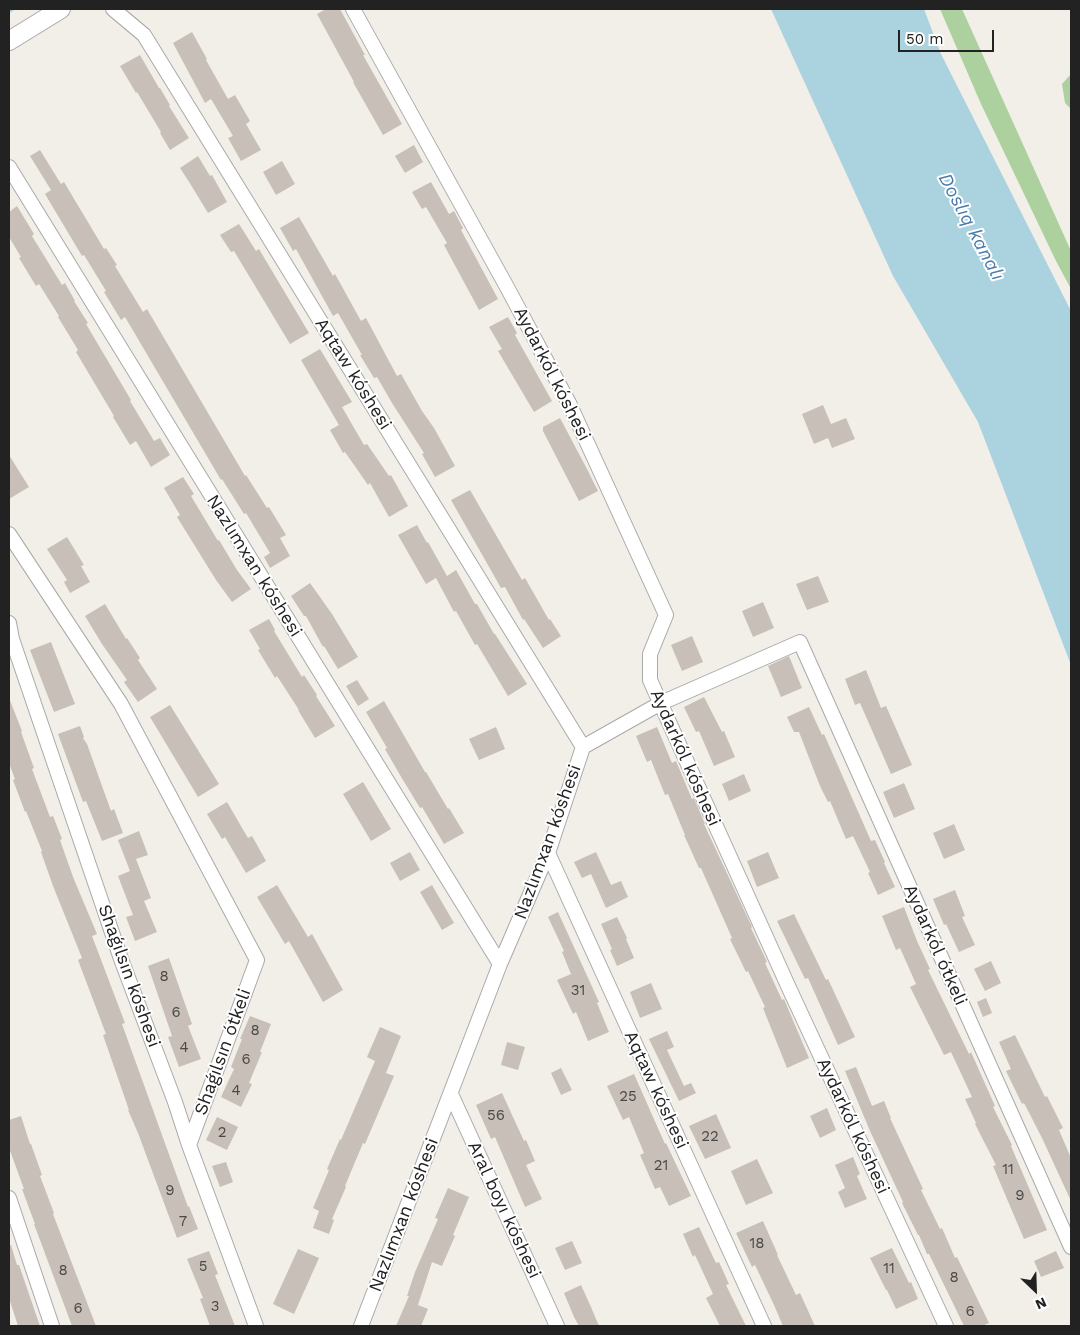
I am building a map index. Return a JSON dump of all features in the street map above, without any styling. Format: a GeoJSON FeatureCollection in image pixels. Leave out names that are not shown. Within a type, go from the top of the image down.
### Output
{"type":"FeatureCollection","features":[{"type":"Feature","properties":{"kind":"street"},"geometry":{"type":"LineString","coordinates":[[9,41],[60,9]]}},
{"type":"Feature","properties":{"kind":"street","name":"Aqtaw kóshesi"},"geometry":{"type":"LineString","coordinates":[[113,9],[144,35],[583,747]]}},
{"type":"Feature","properties":{"kind":"street","name":"Aydarkól kóshesi"},"geometry":{"type":"LineString","coordinates":[[353,9],[569,403],[666,615],[650,654],[650,680],[789,988],[946,1326]]}},
{"type":"Feature","properties":{"kind":"street","name":"Nazlımxan kóshesi"},"geometry":{"type":"LineString","coordinates":[[9,167],[500,964]]}},
{"type":"Feature","properties":{"kind":"street","name":"Shaǵılsın ótkeli"},"geometry":{"type":"LineString","coordinates":[[9,534],[122,704],[257,960],[189,1145]]}},
{"type":"Feature","properties":{"kind":"street","name":"Shaǵılsın kóshesi"},"geometry":{"type":"LineString","coordinates":[[9,624],[115,940],[256,1326]]}},
{"type":"Feature","properties":{"kind":"street","name":"Nazlımxan kóshesi"},"geometry":{"type":"LineString","coordinates":[[361,1326],[500,964],[548,853],[583,747],[661,703],[800,642]]}},
{"type":"Feature","properties":{"kind":"street","name":"Aydarkól ótkeli"},"geometry":{"type":"LineString","coordinates":[[800,642],[1071,1247]]}},
{"type":"Feature","properties":{"kind":"street","name":"Aqtaw kóshesi"},"geometry":{"type":"LineString","coordinates":[[548,853],[764,1326]]}},
{"type":"Feature","properties":{"kind":"street","name":"Aral boyı kóshesi"},"geometry":{"type":"LineString","coordinates":[[450,1094],[557,1326]]}},
{"type":"Feature","properties":{"kind":"street"},"geometry":{"type":"LineString","coordinates":[[9,1198],[52,1326]]}},
{"type":"Feature","properties":{"kind":"green space"},"geometry":{"type":"Polygon","coordinates":[[[940,9],[962,9],[1071,251],[1071,289],[981,104],[940,9]]]}},
{"type":"Feature","properties":{"kind":"green space"},"geometry":{"type":"Polygon","coordinates":[[[1071,74],[1071,109],[1065,103],[1062,84],[1071,74]]]}},
{"type":"Feature","properties":{"kind":"water","name":"Doslıq kanalı"},"geometry":{"type":"Polygon","coordinates":[[[771,9],[924,9],[941,54],[1071,311],[1071,665],[978,422],[893,276],[771,9]]]}},
{"type":"Feature","properties":{"kind":"building"},"geometry":{"type":"Polygon","coordinates":[[[326,9],[340,9],[365,55],[363,55],[402,124],[383,135],[317,14],[326,9]]]}},
{"type":"Feature","properties":{"kind":"building"},"geometry":{"type":"Polygon","coordinates":[[[192,32],[228,99],[235,95],[250,121],[246,124],[261,150],[241,161],[228,138],[233,136],[211,99],[205,103],[173,43],[192,32]]]}},
{"type":"Feature","properties":{"kind":"building"},"geometry":{"type":"Polygon","coordinates":[[[140,55],[189,138],[170,150],[120,66],[140,55]]]}},
{"type":"Feature","properties":{"kind":"building"},"geometry":{"type":"Polygon","coordinates":[[[414,145],[423,162],[405,173],[395,156],[414,145]]]}},
{"type":"Feature","properties":{"kind":"building"},"geometry":{"type":"Polygon","coordinates":[[[40,150],[61,184],[64,182],[104,249],[106,248],[117,265],[115,266],[143,312],[147,309],[245,476],[267,508],[269,507],[286,535],[280,538],[290,556],[270,568],[264,557],[270,553],[246,513],[244,514],[221,480],[125,317],[121,320],[104,292],[106,291],[84,255],[82,256],[45,194],[51,190],[30,156],[40,150]]]}},
{"type":"Feature","properties":{"kind":"building"},"geometry":{"type":"Polygon","coordinates":[[[198,156],[210,176],[212,175],[227,202],[208,213],[180,168],[198,156]]]}},
{"type":"Feature","properties":{"kind":"building"},"geometry":{"type":"Polygon","coordinates":[[[282,161],[295,184],[276,195],[263,172],[282,161]]]}},
{"type":"Feature","properties":{"kind":"building"},"geometry":{"type":"Polygon","coordinates":[[[431,182],[449,214],[454,211],[463,228],[461,230],[498,299],[479,310],[444,245],[447,243],[426,207],[422,209],[412,192],[431,182]]]}},
{"type":"Feature","properties":{"kind":"building"},"geometry":{"type":"Polygon","coordinates":[[[17,206],[34,234],[32,236],[62,285],[65,283],[88,323],[86,324],[154,441],[160,438],[170,455],[151,467],[136,441],[130,445],[76,352],[78,350],[59,316],[39,284],[36,286],[19,258],[21,257],[9,237],[9,212],[17,206]]]}},
{"type":"Feature","properties":{"kind":"building"},"geometry":{"type":"Polygon","coordinates":[[[299,217],[333,276],[335,274],[361,321],[366,318],[397,376],[401,374],[455,466],[435,477],[422,454],[424,453],[377,377],[374,378],[338,313],[333,316],[296,249],[293,251],[280,228],[299,217]]]}},
{"type":"Feature","properties":{"kind":"building"},"geometry":{"type":"Polygon","coordinates":[[[239,224],[256,251],[259,249],[309,333],[290,344],[234,251],[231,252],[220,235],[239,224]]]}},
{"type":"Feature","properties":{"kind":"building"},"geometry":{"type":"Polygon","coordinates":[[[508,317],[517,333],[515,335],[552,401],[534,412],[498,351],[502,349],[489,327],[508,317]]]}},
{"type":"Feature","properties":{"kind":"building"},"geometry":{"type":"Polygon","coordinates":[[[320,349],[352,402],[342,407],[364,445],[367,444],[389,476],[391,475],[408,506],[389,517],[370,483],[368,485],[345,452],[343,453],[330,430],[339,425],[301,360],[320,349]]]}},
{"type":"Feature","properties":{"kind":"building"},"geometry":{"type":"Polygon","coordinates":[[[823,405],[831,424],[846,418],[855,439],[832,448],[828,438],[814,444],[802,414],[823,405]]]}},
{"type":"Feature","properties":{"kind":"building"},"geometry":{"type":"Polygon","coordinates":[[[560,418],[598,491],[579,501],[543,431],[543,427],[560,418]]]}},
{"type":"Feature","properties":{"kind":"building"},"geometry":{"type":"Polygon","coordinates":[[[9,455],[29,487],[9,499],[9,455]]]}},
{"type":"Feature","properties":{"kind":"building"},"geometry":{"type":"Polygon","coordinates":[[[183,477],[194,494],[191,496],[218,541],[251,589],[232,602],[177,517],[180,515],[164,488],[183,477]]]}},
{"type":"Feature","properties":{"kind":"building"},"geometry":{"type":"Polygon","coordinates":[[[470,490],[522,580],[525,578],[549,620],[561,636],[543,648],[523,620],[505,587],[501,588],[451,500],[470,490]]]}},
{"type":"Feature","properties":{"kind":"building"},"geometry":{"type":"Polygon","coordinates":[[[417,525],[447,576],[456,570],[475,604],[477,604],[527,684],[508,696],[477,644],[475,645],[456,611],[454,612],[436,578],[426,584],[398,535],[417,525]]]}},
{"type":"Feature","properties":{"kind":"building"},"geometry":{"type":"Polygon","coordinates":[[[67,537],[84,565],[81,566],[90,582],[70,593],[64,582],[67,580],[47,549],[67,537]]]}},
{"type":"Feature","properties":{"kind":"building"},"geometry":{"type":"Polygon","coordinates":[[[818,576],[829,602],[807,610],[796,584],[818,576]]]}},
{"type":"Feature","properties":{"kind":"building"},"geometry":{"type":"Polygon","coordinates":[[[310,583],[332,614],[358,657],[338,669],[306,616],[304,616],[291,596],[310,583]]]}},
{"type":"Feature","properties":{"kind":"building"},"geometry":{"type":"Polygon","coordinates":[[[763,602],[774,628],[753,637],[742,611],[763,602]]]}},
{"type":"Feature","properties":{"kind":"building"},"geometry":{"type":"Polygon","coordinates":[[[105,604],[140,658],[138,660],[157,689],[138,702],[124,682],[127,680],[85,616],[105,604]]]}},
{"type":"Feature","properties":{"kind":"building"},"geometry":{"type":"Polygon","coordinates":[[[269,619],[274,631],[302,677],[304,675],[335,726],[315,738],[277,676],[275,678],[258,650],[260,649],[249,630],[269,619]]]}},
{"type":"Feature","properties":{"kind":"building"},"geometry":{"type":"Polygon","coordinates":[[[692,636],[703,662],[682,671],[671,645],[692,636]]]}},
{"type":"Feature","properties":{"kind":"building"},"geometry":{"type":"Polygon","coordinates":[[[51,642],[75,704],[54,712],[30,650],[51,642]]]}},
{"type":"Feature","properties":{"kind":"building"},"geometry":{"type":"Polygon","coordinates":[[[789,656],[802,688],[781,697],[768,666],[789,656]]]}},
{"type":"Feature","properties":{"kind":"building"},"geometry":{"type":"Polygon","coordinates":[[[866,670],[881,708],[886,706],[912,765],[891,774],[860,703],[855,705],[845,679],[866,670]]]}},
{"type":"Feature","properties":{"kind":"building"},"geometry":{"type":"Polygon","coordinates":[[[357,680],[369,699],[358,706],[346,686],[357,680]]]}},
{"type":"Feature","properties":{"kind":"building"},"geometry":{"type":"Polygon","coordinates":[[[704,697],[722,732],[724,731],[735,757],[714,766],[699,731],[696,732],[684,707],[704,697]]]}},
{"type":"Feature","properties":{"kind":"building"},"geometry":{"type":"Polygon","coordinates":[[[9,698],[34,768],[32,769],[50,817],[53,816],[73,877],[97,934],[92,936],[125,1023],[122,1024],[188,1207],[198,1229],[177,1238],[128,1110],[103,1035],[106,1034],[78,960],[82,958],[13,780],[15,779],[9,763],[9,698]]]}},
{"type":"Feature","properties":{"kind":"building"},"geometry":{"type":"Polygon","coordinates":[[[384,701],[425,772],[464,833],[444,844],[400,775],[366,712],[384,701]]]}},
{"type":"Feature","properties":{"kind":"building"},"geometry":{"type":"Polygon","coordinates":[[[170,705],[219,784],[198,797],[150,717],[170,705]]]}},
{"type":"Feature","properties":{"kind":"building"},"geometry":{"type":"Polygon","coordinates":[[[809,707],[822,735],[824,734],[871,841],[875,840],[895,887],[878,895],[868,873],[870,872],[853,836],[846,839],[830,801],[828,802],[820,786],[799,732],[794,732],[787,717],[809,707]]]}},
{"type":"Feature","properties":{"kind":"building"},"geometry":{"type":"Polygon","coordinates":[[[80,726],[111,811],[114,809],[123,833],[102,841],[86,801],[83,802],[58,734],[80,726]]]}},
{"type":"Feature","properties":{"kind":"building"},"geometry":{"type":"Polygon","coordinates":[[[496,727],[505,749],[479,760],[469,739],[496,727]]]}},
{"type":"Feature","properties":{"kind":"building"},"geometry":{"type":"Polygon","coordinates":[[[657,727],[672,763],[676,761],[692,799],[694,798],[704,824],[752,927],[767,962],[765,963],[782,1000],[784,999],[809,1058],[787,1068],[763,1008],[765,1007],[730,939],[732,938],[684,835],[668,794],[665,795],[651,760],[647,762],[636,736],[657,727]]]}},
{"type":"Feature","properties":{"kind":"building"},"geometry":{"type":"Polygon","coordinates":[[[744,774],[751,791],[729,801],[722,784],[744,774]]]}},
{"type":"Feature","properties":{"kind":"building"},"geometry":{"type":"Polygon","coordinates":[[[363,782],[391,829],[371,841],[343,794],[363,782]]]}},
{"type":"Feature","properties":{"kind":"building"},"geometry":{"type":"Polygon","coordinates":[[[904,783],[915,809],[894,818],[883,792],[904,783]]]}},
{"type":"Feature","properties":{"kind":"building"},"geometry":{"type":"Polygon","coordinates":[[[227,802],[248,838],[252,836],[266,861],[246,873],[225,837],[222,839],[207,814],[227,802]]]}},
{"type":"Feature","properties":{"kind":"building"},"geometry":{"type":"Polygon","coordinates":[[[954,824],[965,850],[944,859],[933,833],[954,824]]]}},
{"type":"Feature","properties":{"kind":"building"},"geometry":{"type":"Polygon","coordinates":[[[139,831],[148,855],[136,859],[151,898],[144,901],[157,932],[135,941],[126,917],[133,915],[118,876],[130,871],[118,840],[139,831]]]}},
{"type":"Feature","properties":{"kind":"building"},"geometry":{"type":"Polygon","coordinates":[[[410,852],[420,870],[400,881],[390,863],[410,852]]]}},
{"type":"Feature","properties":{"kind":"building"},"geometry":{"type":"Polygon","coordinates":[[[596,852],[611,885],[621,881],[628,897],[606,908],[591,874],[582,878],[574,862],[596,852]]]}},
{"type":"Feature","properties":{"kind":"building"},"geometry":{"type":"Polygon","coordinates":[[[768,852],[779,878],[757,887],[747,861],[768,852]]]}},
{"type":"Feature","properties":{"kind":"building"},"geometry":{"type":"Polygon","coordinates":[[[277,885],[308,937],[312,934],[343,990],[323,1002],[289,941],[285,944],[257,897],[277,885]]]}},
{"type":"Feature","properties":{"kind":"building"},"geometry":{"type":"Polygon","coordinates":[[[432,885],[454,923],[442,930],[420,892],[432,885]]]}},
{"type":"Feature","properties":{"kind":"building"},"geometry":{"type":"Polygon","coordinates":[[[955,890],[965,916],[962,917],[975,945],[959,952],[946,924],[944,925],[933,899],[955,890]]]}},
{"type":"Feature","properties":{"kind":"building"},"geometry":{"type":"Polygon","coordinates":[[[904,907],[930,969],[928,970],[969,1054],[971,1052],[1047,1230],[1024,1239],[993,1166],[996,1165],[975,1124],[965,1099],[972,1097],[951,1052],[944,1055],[910,987],[916,984],[900,948],[896,950],[882,916],[904,907]]]}},
{"type":"Feature","properties":{"kind":"building"},"geometry":{"type":"Polygon","coordinates":[[[558,912],[599,1002],[597,1003],[609,1032],[588,1041],[576,1012],[573,1014],[557,980],[571,974],[562,952],[564,951],[548,917],[558,912]]]}},
{"type":"Feature","properties":{"kind":"building"},"geometry":{"type":"Polygon","coordinates":[[[794,914],[826,980],[828,979],[855,1037],[838,1045],[808,978],[805,979],[777,921],[794,914]]]}},
{"type":"Feature","properties":{"kind":"building"},"geometry":{"type":"Polygon","coordinates":[[[617,917],[634,958],[617,966],[601,924],[617,917]]]}},
{"type":"Feature","properties":{"kind":"building"},"geometry":{"type":"Polygon","coordinates":[[[169,958],[192,1024],[188,1026],[201,1059],[179,1067],[168,1037],[172,1036],[148,966],[169,958]]]}},
{"type":"Feature","properties":{"kind":"building"},"geometry":{"type":"Polygon","coordinates":[[[991,961],[1001,983],[985,991],[974,969],[991,961]]]}},
{"type":"Feature","properties":{"kind":"building"},"geometry":{"type":"Polygon","coordinates":[[[651,983],[662,1009],[640,1018],[630,992],[651,983]]]}},
{"type":"Feature","properties":{"kind":"building"},"geometry":{"type":"Polygon","coordinates":[[[986,998],[992,1013],[983,1017],[977,1002],[986,998]]]}},
{"type":"Feature","properties":{"kind":"building"},"geometry":{"type":"Polygon","coordinates":[[[250,1016],[271,1024],[249,1083],[252,1084],[241,1107],[221,1097],[234,1069],[231,1067],[250,1016]]]}},
{"type":"Feature","properties":{"kind":"building"},"geometry":{"type":"Polygon","coordinates":[[[380,1027],[401,1036],[386,1073],[394,1076],[345,1186],[332,1219],[334,1220],[329,1234],[313,1228],[319,1211],[313,1208],[329,1170],[327,1169],[375,1061],[367,1057],[380,1027]]]}},
{"type":"Feature","properties":{"kind":"building"},"geometry":{"type":"Polygon","coordinates":[[[667,1031],[674,1047],[667,1050],[684,1086],[691,1083],[696,1093],[679,1101],[649,1039],[667,1031]]]}},
{"type":"Feature","properties":{"kind":"building"},"geometry":{"type":"Polygon","coordinates":[[[1015,1035],[1045,1097],[1047,1096],[1063,1128],[1059,1130],[1071,1158],[1071,1201],[1042,1138],[1024,1103],[1022,1104],[1006,1071],[1011,1069],[999,1042],[1015,1035]]]}},
{"type":"Feature","properties":{"kind":"building"},"geometry":{"type":"Polygon","coordinates":[[[507,1042],[525,1047],[518,1070],[501,1065],[507,1042]]]}},
{"type":"Feature","properties":{"kind":"building"},"geometry":{"type":"Polygon","coordinates":[[[856,1067],[872,1106],[884,1101],[923,1189],[921,1190],[940,1229],[942,1228],[955,1258],[957,1257],[989,1323],[982,1326],[964,1326],[902,1203],[870,1131],[845,1071],[856,1067]]]}},
{"type":"Feature","properties":{"kind":"building"},"geometry":{"type":"Polygon","coordinates":[[[561,1068],[572,1090],[561,1095],[551,1073],[561,1068]]]}},
{"type":"Feature","properties":{"kind":"building"},"geometry":{"type":"Polygon","coordinates":[[[634,1074],[665,1144],[691,1196],[669,1206],[660,1187],[655,1189],[640,1155],[644,1153],[629,1117],[623,1120],[607,1086],[634,1074]]]}},
{"type":"Feature","properties":{"kind":"building"},"geometry":{"type":"Polygon","coordinates":[[[502,1093],[535,1161],[526,1165],[542,1199],[525,1207],[495,1137],[491,1139],[476,1105],[502,1093]]]}},
{"type":"Feature","properties":{"kind":"building"},"geometry":{"type":"Polygon","coordinates":[[[827,1108],[836,1130],[820,1138],[810,1116],[827,1108]]]}},
{"type":"Feature","properties":{"kind":"building"},"geometry":{"type":"Polygon","coordinates":[[[716,1114],[731,1148],[705,1159],[689,1126],[716,1114]]]}},
{"type":"Feature","properties":{"kind":"building"},"geometry":{"type":"Polygon","coordinates":[[[21,1116],[42,1175],[40,1176],[53,1214],[96,1326],[72,1326],[34,1224],[9,1148],[9,1120],[21,1116]]]}},
{"type":"Feature","properties":{"kind":"building"},"geometry":{"type":"Polygon","coordinates":[[[217,1117],[238,1127],[227,1150],[206,1140],[217,1117]]]}},
{"type":"Feature","properties":{"kind":"building"},"geometry":{"type":"Polygon","coordinates":[[[853,1157],[860,1174],[857,1176],[867,1199],[845,1208],[838,1192],[845,1188],[835,1165],[853,1157]]]}},
{"type":"Feature","properties":{"kind":"building"},"geometry":{"type":"Polygon","coordinates":[[[757,1159],[773,1193],[746,1205],[731,1171],[757,1159]]]}},
{"type":"Feature","properties":{"kind":"building"},"geometry":{"type":"Polygon","coordinates":[[[226,1162],[233,1182],[220,1187],[212,1166],[226,1162]]]}},
{"type":"Feature","properties":{"kind":"building"},"geometry":{"type":"Polygon","coordinates":[[[448,1188],[469,1197],[442,1266],[432,1262],[418,1305],[428,1309],[421,1326],[396,1326],[409,1296],[407,1296],[415,1272],[438,1219],[435,1218],[448,1188]]]}},
{"type":"Feature","properties":{"kind":"building"},"geometry":{"type":"Polygon","coordinates":[[[763,1221],[796,1295],[800,1293],[815,1326],[783,1326],[755,1265],[752,1267],[736,1233],[763,1221]]]}},
{"type":"Feature","properties":{"kind":"building"},"geometry":{"type":"Polygon","coordinates":[[[699,1227],[716,1263],[719,1262],[729,1284],[726,1285],[746,1326],[720,1326],[706,1298],[713,1294],[683,1234],[699,1227]]]}},
{"type":"Feature","properties":{"kind":"building"},"geometry":{"type":"Polygon","coordinates":[[[572,1241],[582,1263],[565,1270],[555,1248],[572,1241]]]}},
{"type":"Feature","properties":{"kind":"building"},"geometry":{"type":"Polygon","coordinates":[[[11,1245],[40,1326],[18,1326],[9,1298],[9,1246],[11,1245]]]}},
{"type":"Feature","properties":{"kind":"building"},"geometry":{"type":"Polygon","coordinates":[[[892,1248],[918,1299],[896,1309],[870,1258],[892,1248]]]}},
{"type":"Feature","properties":{"kind":"building"},"geometry":{"type":"Polygon","coordinates":[[[298,1249],[319,1258],[294,1314],[273,1304],[298,1249]]]}},
{"type":"Feature","properties":{"kind":"building"},"geometry":{"type":"Polygon","coordinates":[[[209,1251],[218,1274],[215,1275],[235,1326],[210,1326],[200,1299],[203,1298],[187,1259],[209,1251]]]}},
{"type":"Feature","properties":{"kind":"building"},"geometry":{"type":"Polygon","coordinates":[[[1056,1251],[1064,1268],[1041,1277],[1034,1261],[1056,1251]]]}},
{"type":"Feature","properties":{"kind":"building"},"geometry":{"type":"Polygon","coordinates":[[[581,1285],[599,1326],[579,1326],[574,1317],[564,1293],[581,1285]]]}}]}
